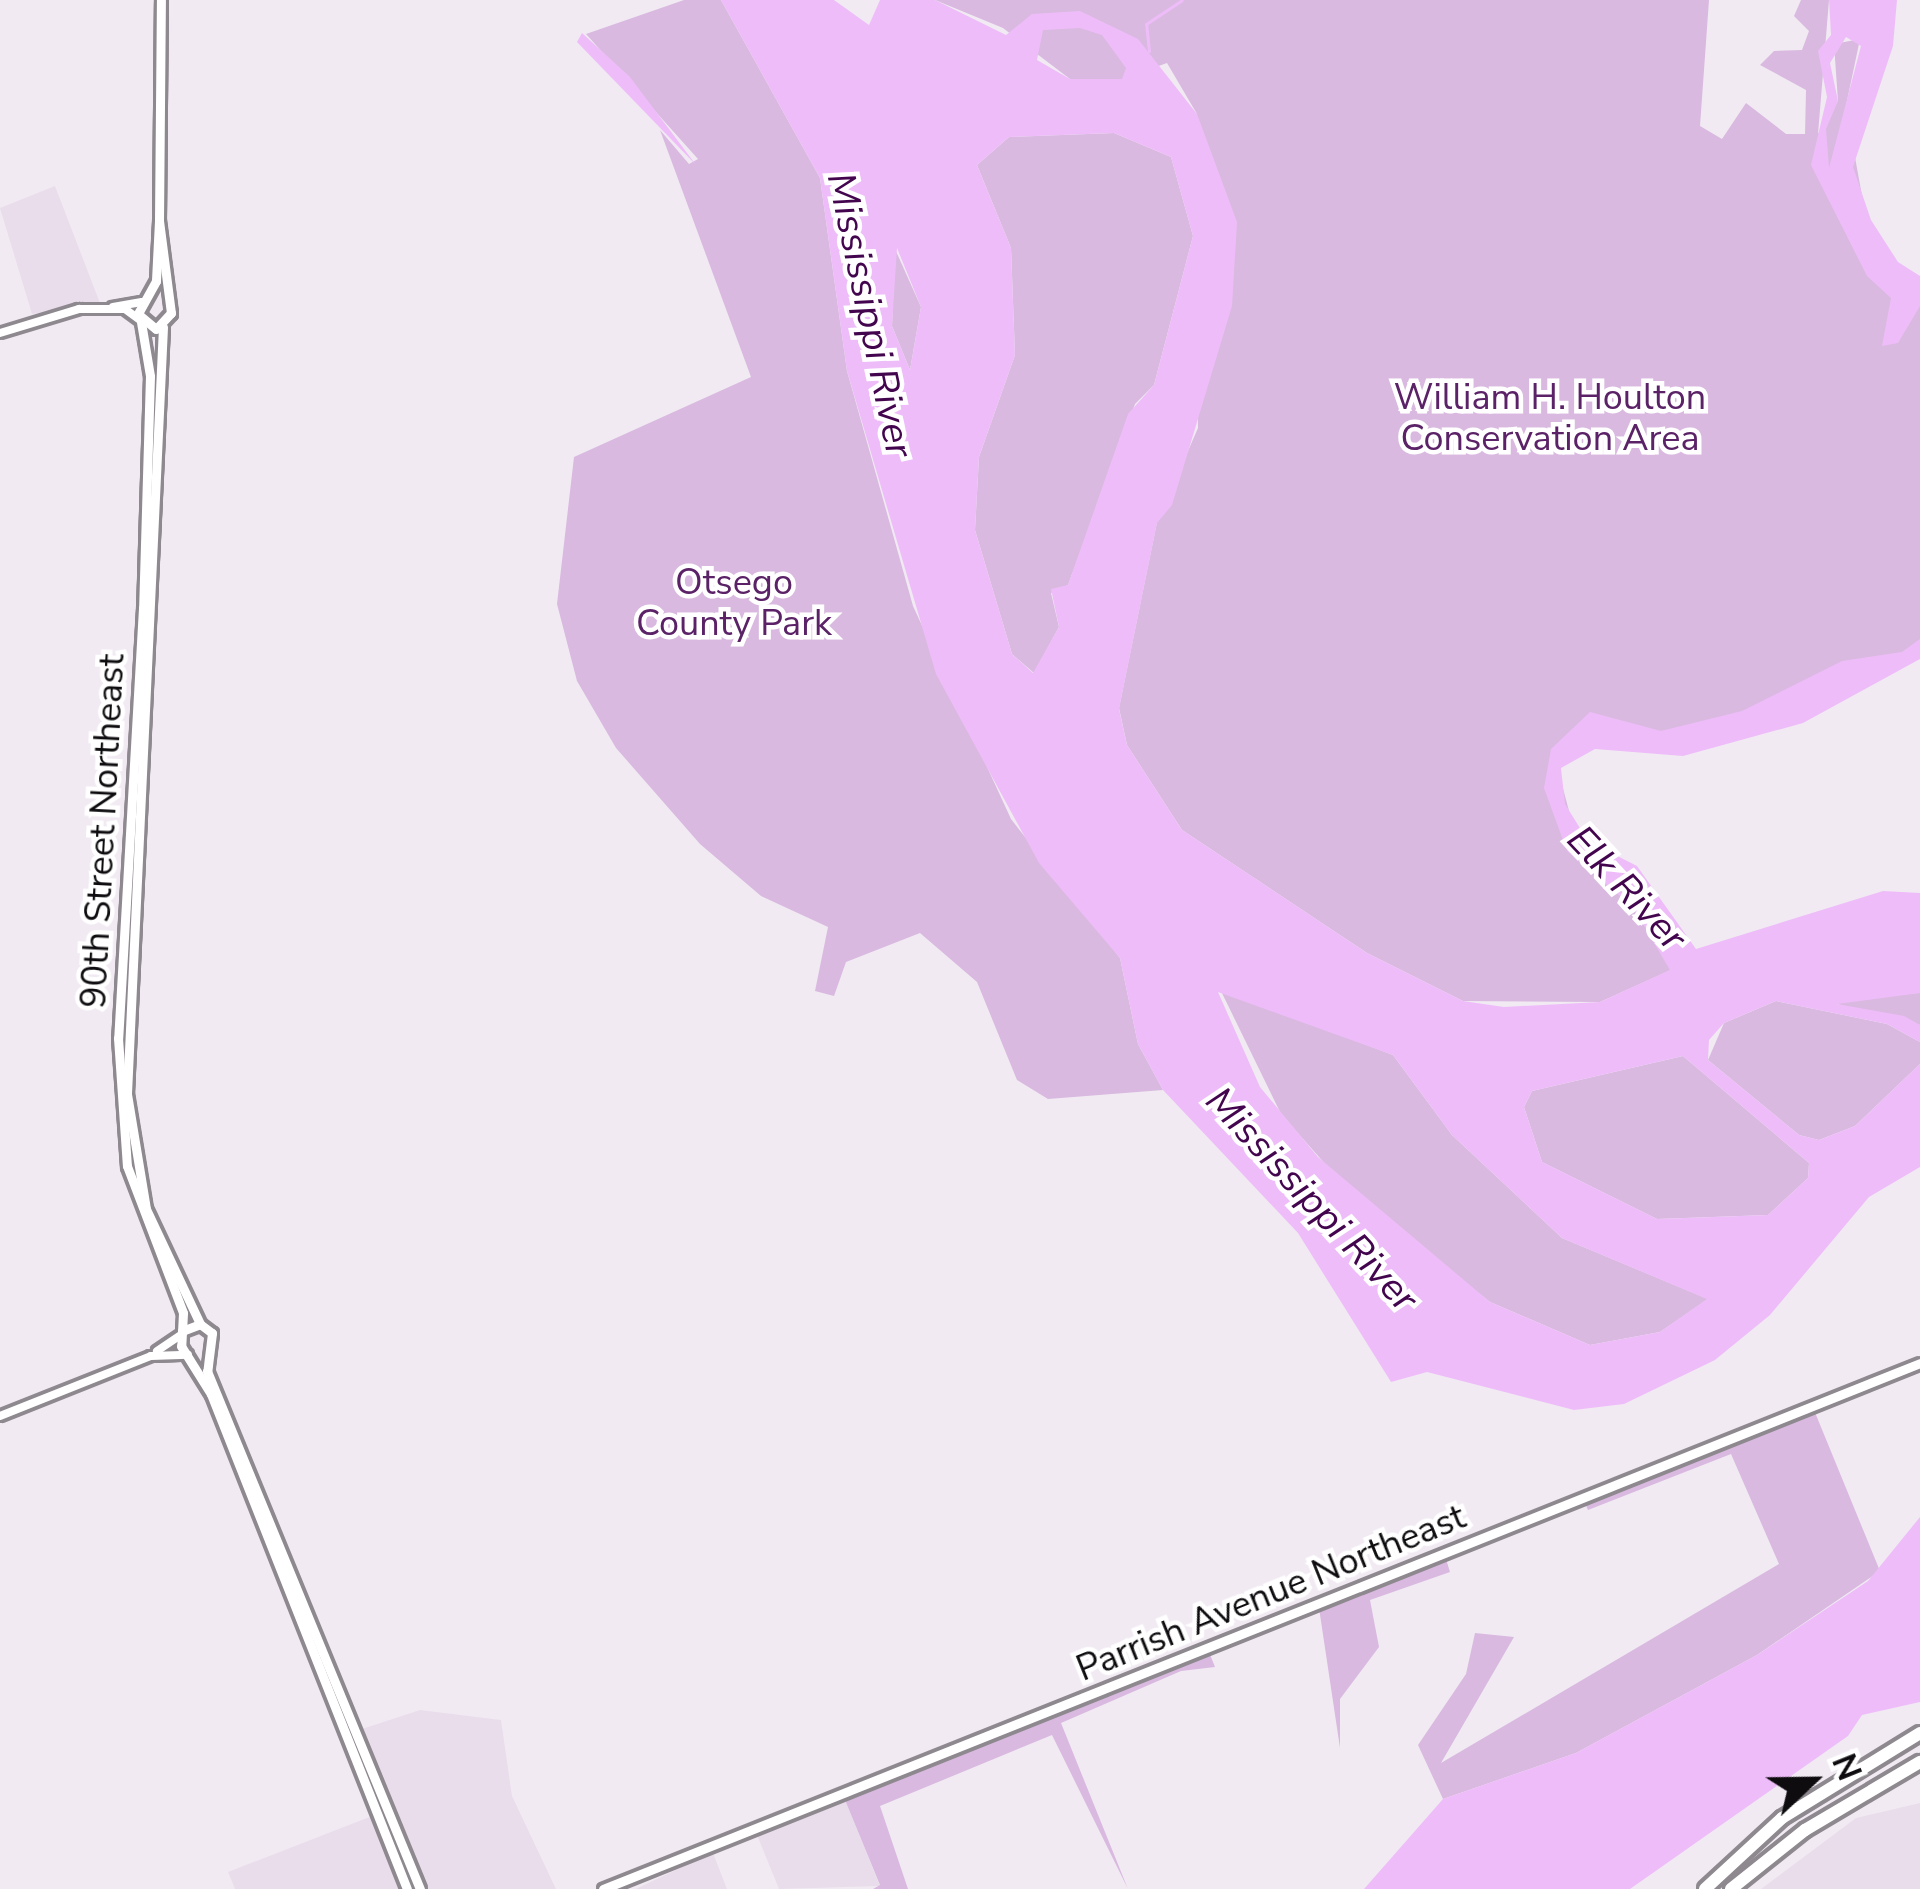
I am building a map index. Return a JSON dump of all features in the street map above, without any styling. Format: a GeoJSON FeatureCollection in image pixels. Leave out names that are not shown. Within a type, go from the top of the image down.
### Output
{"type":"FeatureCollection","features":[{"type":"Feature","properties":{"kind":"highway"},"geometry":{"type":"LineString","coordinates":[[1705,1889],[1782,1818],[1920,1733]]}},
{"type":"Feature","properties":{"kind":"highway"},"geometry":{"type":"LineString","coordinates":[[1731,1889],[1805,1829],[1920,1762]]}},
{"type":"Feature","properties":{"kind":"main road"},"geometry":{"type":"LineString","coordinates":[[159,221],[169,303],[143,301],[157,277],[161,0]]}},
{"type":"Feature","properties":{"kind":"main road","name":"90th Street Northeast"},"geometry":{"type":"LineString","coordinates":[[143,301],[140,321],[150,376],[144,589],[123,918],[121,1130],[136,1206],[189,1356]]}},
{"type":"Feature","properties":{"kind":"main road","name":"90th Street Northeast"},"geometry":{"type":"LineString","coordinates":[[169,303],[163,327],[135,927],[131,1143],[158,1245],[200,1324],[212,1333],[210,1352]]}},
{"type":"Feature","properties":{"kind":"main road"},"geometry":{"type":"LineString","coordinates":[[140,321],[163,327]]}},
{"type":"Feature","properties":{"kind":"main road"},"geometry":{"type":"LineString","coordinates":[[124,900],[136,910]]}},
{"type":"Feature","properties":{"kind":"main road"},"geometry":{"type":"LineString","coordinates":[[123,918],[135,927]]}},
{"type":"Feature","properties":{"kind":"main road"},"geometry":{"type":"LineString","coordinates":[[182,1333],[200,1324]]}},
{"type":"Feature","properties":{"kind":"main road"},"geometry":{"type":"LineString","coordinates":[[407,1889],[189,1356],[210,1352],[207,1370],[420,1889]]}},
{"type":"Feature","properties":{"kind":"main road","name":"Parrish Avenue Northeast"},"geometry":{"type":"LineString","coordinates":[[603,1889],[644,1878],[1920,1363]]}},
{"type":"Feature","properties":{"kind":"main road","name":"Parrish Avenue Northeast"},"geometry":{"type":"LineString","coordinates":[[630,1889],[644,1878]]}},
{"type":"Feature","properties":{"kind":"street"},"geometry":{"type":"LineString","coordinates":[[0,333],[45,315],[143,301]]}},
{"type":"Feature","properties":{"kind":"street"},"geometry":{"type":"LineString","coordinates":[[112,307],[140,321]]}},
{"type":"Feature","properties":{"kind":"street"},"geometry":{"type":"LineString","coordinates":[[0,1416],[151,1356],[182,1333]]}},
{"type":"Feature","properties":{"kind":"street"},"geometry":{"type":"LineString","coordinates":[[151,1356],[189,1356]]}},
{"type":"Feature","properties":{"kind":"shaded area"},"geometry":{"type":"Polygon","coordinates":[[[55,186],[100,303],[32,314],[0,208],[55,186]]]}},
{"type":"Feature","properties":{"kind":"shaded area"},"geometry":{"type":"Polygon","coordinates":[[[420,1710],[501,1720],[512,1796],[556,1889],[425,1889],[359,1730],[420,1710]]]}},
{"type":"Feature","properties":{"kind":"shaded area"},"geometry":{"type":"Polygon","coordinates":[[[845,1800],[880,1886],[779,1889],[757,1835],[845,1800]]]}},
{"type":"Feature","properties":{"kind":"shaded area"},"geometry":{"type":"Polygon","coordinates":[[[1920,1803],[1920,1889],[1761,1889],[1856,1818],[1920,1803]]]}},
{"type":"Feature","properties":{"kind":"shaded area"},"geometry":{"type":"Polygon","coordinates":[[[372,1816],[405,1889],[235,1889],[228,1872],[372,1816]]]}},
{"type":"Feature","properties":{"kind":"shaded area"},"geometry":{"type":"Polygon","coordinates":[[[713,1853],[727,1889],[636,1889],[665,1875],[713,1853]]]}},
{"type":"Feature","properties":{"kind":"green space","name":"Otsego County Park"},"geometry":{"type":"Polygon","coordinates":[[[684,0],[721,0],[820,178],[847,371],[913,606],[1011,819],[1120,958],[1138,1044],[1163,1090],[1048,1099],[1017,1080],[977,982],[920,933],[846,962],[834,996],[815,991],[828,927],[761,896],[700,844],[616,748],[577,681],[557,604],[574,457],[751,377],[660,130],[689,164],[698,159],[586,34],[684,0]]]}},
{"type":"Feature","properties":{"kind":"green space","name":"William H. Houlton Conservation Area"},"geometry":{"type":"Polygon","coordinates":[[[935,0],[1709,0],[1700,126],[1722,139],[1746,103],[1786,134],[1805,134],[1806,90],[1760,65],[1774,51],[1802,50],[1809,31],[1794,16],[1801,0],[1829,0],[1818,134],[1838,101],[1834,44],[1860,39],[1840,134],[1851,135],[1870,240],[1920,289],[1920,646],[1711,737],[1585,742],[1557,766],[1580,852],[1629,895],[1671,970],[1600,1002],[1463,1001],[1367,953],[1182,830],[1127,745],[1119,708],[1157,522],[1198,428],[1197,114],[1167,63],[1122,79],[1070,79],[1003,28],[935,0]]]}},
{"type":"Feature","properties":{"kind":"green space"},"geometry":{"type":"Polygon","coordinates":[[[1114,133],[1171,157],[1193,236],[1154,385],[1135,404],[1068,585],[1051,593],[1059,627],[1034,673],[1012,654],[975,530],[979,457],[1015,355],[1011,248],[977,165],[1009,137],[1114,133]]]}},
{"type":"Feature","properties":{"kind":"green space"},"geometry":{"type":"Polygon","coordinates":[[[895,249],[921,307],[910,370],[892,326],[895,249]]]}},
{"type":"Feature","properties":{"kind":"green space"},"geometry":{"type":"Polygon","coordinates":[[[1220,989],[1393,1055],[1452,1135],[1562,1238],[1708,1299],[1660,1332],[1590,1345],[1490,1302],[1350,1192],[1281,1114],[1220,989]]]}},
{"type":"Feature","properties":{"kind":"green space"},"geometry":{"type":"Polygon","coordinates":[[[1920,993],[1920,1025],[1837,1004],[1846,996],[1920,993]]]}},
{"type":"Feature","properties":{"kind":"green space"},"geometry":{"type":"Polygon","coordinates":[[[1776,1001],[1887,1024],[1920,1042],[1920,1064],[1855,1126],[1819,1140],[1799,1135],[1708,1060],[1724,1023],[1776,1001]]]}},
{"type":"Feature","properties":{"kind":"green space"},"geometry":{"type":"Polygon","coordinates":[[[1683,1056],[1809,1163],[1808,1178],[1768,1215],[1657,1219],[1542,1162],[1524,1107],[1532,1091],[1683,1056]]]}},
{"type":"Feature","properties":{"kind":"green space"},"geometry":{"type":"Polygon","coordinates":[[[1814,1410],[1880,1571],[1757,1655],[1576,1753],[1443,1799],[1418,1745],[1466,1674],[1475,1633],[1514,1637],[1441,1763],[1779,1564],[1731,1454],[1588,1510],[1585,1503],[1814,1410]]]}},
{"type":"Feature","properties":{"kind":"green space"},"geometry":{"type":"Polygon","coordinates":[[[1446,1559],[1450,1572],[1370,1600],[1379,1647],[1340,1699],[1340,1748],[1319,1608],[1446,1559]]]}},
{"type":"Feature","properties":{"kind":"green space"},"geometry":{"type":"Polygon","coordinates":[[[1209,1652],[1215,1667],[1181,1671],[1061,1723],[1128,1889],[1052,1735],[880,1806],[908,1889],[873,1889],[880,1885],[845,1800],[1209,1652]]]}},
{"type":"Feature","properties":{"kind":"water"},"geometry":{"type":"Polygon","coordinates":[[[721,0],[834,0],[869,25],[880,0],[935,0],[1006,35],[1032,14],[1080,11],[1138,39],[1197,114],[1237,222],[1232,306],[1172,505],[1157,523],[1119,709],[1127,745],[1182,830],[1367,953],[1463,1001],[1504,1007],[1600,1002],[1670,970],[1633,907],[1567,851],[1544,788],[1551,749],[1590,712],[1661,731],[1742,711],[1842,661],[1902,652],[1920,639],[1920,659],[1803,723],[1683,756],[1595,749],[1561,768],[1565,804],[1588,841],[1637,866],[1696,949],[1883,891],[1920,893],[1920,993],[1837,1004],[1904,1016],[1920,1025],[1920,1042],[1887,1024],[1776,1001],[1724,1023],[1709,1040],[1708,1060],[1799,1135],[1819,1140],[1855,1126],[1920,1064],[1920,1167],[1869,1197],[1770,1315],[1715,1360],[1624,1404],[1574,1410],[1427,1372],[1391,1382],[1298,1233],[1163,1090],[1138,1044],[1120,958],[1039,863],[936,674],[847,371],[820,178],[721,0]],[[1080,28],[1043,30],[1037,60],[1070,79],[1122,79],[1126,68],[1102,35],[1080,28]],[[1114,133],[1009,137],[977,165],[1011,248],[1015,355],[979,457],[975,530],[1012,654],[1033,673],[1059,627],[1051,589],[1068,585],[1128,414],[1154,385],[1193,236],[1171,157],[1114,133]],[[897,248],[892,326],[910,370],[921,307],[897,248]],[[1218,992],[1260,1087],[1318,1157],[1490,1302],[1590,1345],[1660,1332],[1707,1299],[1562,1238],[1452,1135],[1393,1055],[1218,992]],[[1683,1056],[1532,1091],[1524,1107],[1542,1162],[1657,1219],[1768,1215],[1808,1178],[1809,1163],[1683,1056]]]}},
{"type":"Feature","properties":{"kind":"water"},"geometry":{"type":"Polygon","coordinates":[[[1829,0],[1897,0],[1893,46],[1853,167],[1871,220],[1898,262],[1920,276],[1920,306],[1898,343],[1882,346],[1891,298],[1867,276],[1811,165],[1827,97],[1818,51],[1831,35],[1829,0]],[[1846,37],[1830,63],[1838,101],[1826,129],[1829,168],[1861,46],[1846,37]]]}},
{"type":"Feature","properties":{"kind":"water"},"geometry":{"type":"Polygon","coordinates":[[[582,33],[630,77],[696,165],[577,42],[582,33]]]}},
{"type":"Feature","properties":{"kind":"water"},"geometry":{"type":"Polygon","coordinates":[[[1920,1517],[1920,1702],[1862,1715],[1848,1736],[1630,1889],[1364,1889],[1443,1799],[1576,1753],[1757,1655],[1868,1581],[1920,1517]]]}},
{"type":"Feature","properties":{"kind":"waterway"},"geometry":{"type":"LineString","coordinates":[[1149,51],[1146,24],[1182,0]]}},
{"type":"Feature","properties":{"kind":"water label","name":"Mississippi River"},"geometry":{"type":"Point","coordinates":[869,315]}},
{"type":"Feature","properties":{"kind":"water label","name":"Elk River"},"geometry":{"type":"Point","coordinates":[1626,889]}},
{"type":"Feature","properties":{"kind":"water label","name":"Mississippi River"},"geometry":{"type":"Point","coordinates":[1311,1200]}}]}
